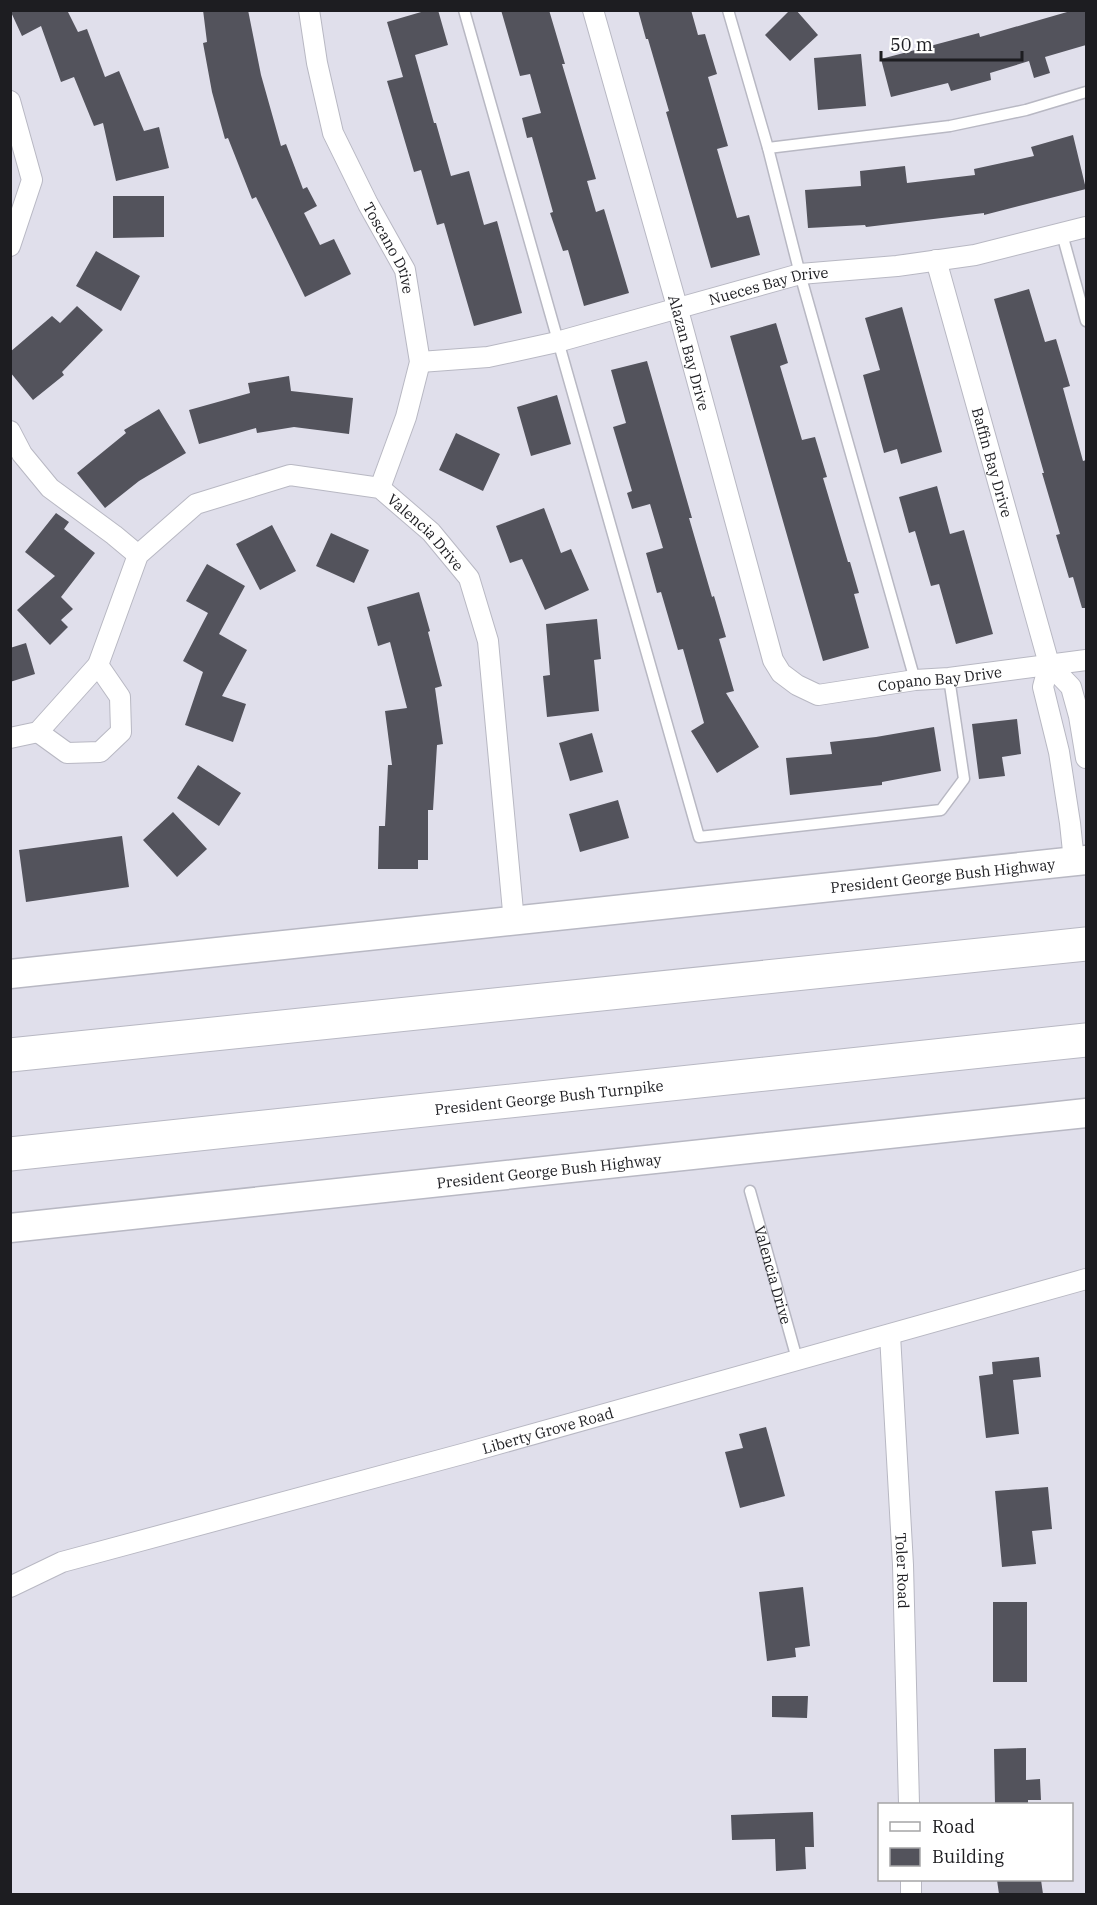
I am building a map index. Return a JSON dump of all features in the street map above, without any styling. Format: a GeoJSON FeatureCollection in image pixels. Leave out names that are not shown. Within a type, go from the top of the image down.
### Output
{"type":"FeatureCollection","features":[{"type":"Feature","properties":{"kind":"highway"},"geometry":{"type":"LineString","coordinates":[[10,1055],[1086,944]]}},
{"type":"Feature","properties":{"kind":"highway","name":"President George Bush Turnpike"},"geometry":{"type":"LineString","coordinates":[[10,1154],[1086,1040]]}},
{"type":"Feature","properties":{"kind":"main road","name":"President George Bush Highway"},"geometry":{"type":"LineString","coordinates":[[10,974],[1080,860]]}},
{"type":"Feature","properties":{"kind":"main road","name":"President George Bush Highway"},"geometry":{"type":"LineString","coordinates":[[10,1228],[1086,1113]]}},
{"type":"Feature","properties":{"kind":"street","name":"Toscano Drive"},"geometry":{"type":"LineString","coordinates":[[309,10],[317,63],[333,133],[368,204],[405,270],[420,362],[406,417],[380,488]]}},
{"type":"Feature","properties":{"kind":"street","name":"Alazan Bay Drive"},"geometry":{"type":"LineString","coordinates":[[593,10],[678,310],[773,660],[781,673],[797,685]]}},
{"type":"Feature","properties":{"kind":"street"},"geometry":{"type":"LineString","coordinates":[[10,101],[32,180],[10,246]]}},
{"type":"Feature","properties":{"kind":"street","name":"Nueces Bay Drive"},"geometry":{"type":"LineString","coordinates":[[420,362],[488,357],[557,342],[800,274],[897,266],[975,255],[1086,227]]}},
{"type":"Feature","properties":{"kind":"street","name":"Baffin Bay Drive"},"geometry":{"type":"LineString","coordinates":[[936,260],[1049,664],[1071,687],[1079,716],[1086,758]]}},
{"type":"Feature","properties":{"kind":"street"},"geometry":{"type":"LineString","coordinates":[[10,431],[22,454],[50,488],[138,555]]}},
{"type":"Feature","properties":{"kind":"street","name":"Valencia Drive"},"geometry":{"type":"LineString","coordinates":[[38,732],[98,665],[138,555],[196,504],[290,475],[380,488],[430,532],[469,578],[488,641],[514,922]]}},
{"type":"Feature","properties":{"kind":"street","name":"Copano Bay Drive"},"geometry":{"type":"LineString","coordinates":[[797,685],[818,695],[915,680],[949,678],[1086,660]]}},
{"type":"Feature","properties":{"kind":"street","name":"Baffin Bay Drive"},"geometry":{"type":"LineString","coordinates":[[1049,664],[1043,687],[1059,752],[1070,822],[1080,860]]}},
{"type":"Feature","properties":{"kind":"street"},"geometry":{"type":"LineString","coordinates":[[10,738],[38,732],[67,753],[100,752],[121,732],[120,697],[98,665]]}},
{"type":"Feature","properties":{"kind":"street","name":"Liberty Grove Road"},"geometry":{"type":"LineString","coordinates":[[10,1587],[62,1562],[466,1453],[1086,1280]]}},
{"type":"Feature","properties":{"kind":"street","name":"Toler Road"},"geometry":{"type":"LineString","coordinates":[[890,1335],[903,1565],[909,1803]]}},
{"type":"Feature","properties":{"kind":"lane"},"geometry":{"type":"LineString","coordinates":[[464,10],[699,837],[941,810],[964,778],[949,678]]}},
{"type":"Feature","properties":{"kind":"lane"},"geometry":{"type":"LineString","coordinates":[[728,10],[915,680]]}},
{"type":"Feature","properties":{"kind":"lane"},"geometry":{"type":"LineString","coordinates":[[768,148],[950,126],[1026,110],[1086,92]]}},
{"type":"Feature","properties":{"kind":"lane"},"geometry":{"type":"LineString","coordinates":[[1062,234],[1086,321]]}},
{"type":"Feature","properties":{"kind":"lane","name":"Valencia Drive"},"geometry":{"type":"LineString","coordinates":[[750,1191],[797,1359]]}},
{"type":"Feature","properties":{"kind":"building"},"geometry":{"type":"Polygon","coordinates":[[[10,10],[70,10],[68,12],[78,32],[87,29],[105,77],[119,71],[144,131],[159,127],[169,168],[116,181],[103,123],[94,126],[74,77],[61,82],[41,26],[22,36],[10,10]]]}},
{"type":"Feature","properties":{"kind":"building"},"geometry":{"type":"Polygon","coordinates":[[[203,10],[248,10],[261,75],[281,146],[286,144],[303,189],[307,187],[317,206],[304,213],[320,245],[334,239],[351,274],[305,297],[256,197],[252,199],[228,138],[225,139],[212,92],[203,43],[207,42],[203,10]]]}},
{"type":"Feature","properties":{"kind":"building"},"geometry":{"type":"Polygon","coordinates":[[[428,10],[438,10],[448,45],[415,55],[434,123],[436,123],[451,176],[469,171],[484,225],[497,221],[522,313],[474,326],[444,223],[437,225],[421,170],[414,172],[387,81],[403,77],[387,22],[428,10]]]}},
{"type":"Feature","properties":{"kind":"building"},"geometry":{"type":"Polygon","coordinates":[[[501,10],[549,10],[565,64],[562,64],[596,179],[587,181],[596,212],[604,209],[629,293],[584,306],[568,250],[563,251],[550,213],[553,212],[532,137],[527,138],[522,118],[541,113],[530,74],[520,76],[501,10]]]}},
{"type":"Feature","properties":{"kind":"building"},"geometry":{"type":"Polygon","coordinates":[[[638,10],[691,10],[698,35],[705,34],[717,74],[708,77],[728,146],[717,149],[737,218],[749,215],[760,255],[711,268],[666,112],[669,111],[638,10]]]}},
{"type":"Feature","properties":{"kind":"building"},"geometry":{"type":"Polygon","coordinates":[[[790,10],[796,10],[818,35],[790,61],[765,35],[790,10]]]}},
{"type":"Feature","properties":{"kind":"building"},"geometry":{"type":"Polygon","coordinates":[[[1074,10],[1086,10],[1086,45],[1045,57],[1050,73],[1034,78],[1029,61],[990,73],[991,80],[951,91],[948,83],[891,97],[881,59],[979,33],[980,37],[1074,10]]]}},
{"type":"Feature","properties":{"kind":"building"},"geometry":{"type":"Polygon","coordinates":[[[861,54],[866,106],[818,110],[814,58],[861,54]]]}},
{"type":"Feature","properties":{"kind":"building"},"geometry":{"type":"Polygon","coordinates":[[[1073,135],[1086,189],[984,215],[984,213],[866,227],[865,225],[808,228],[805,190],[861,186],[860,171],[905,166],[907,183],[975,175],[974,169],[1034,156],[1031,147],[1073,135]]]}},
{"type":"Feature","properties":{"kind":"building"},"geometry":{"type":"Polygon","coordinates":[[[113,196],[164,196],[164,237],[113,238],[113,196]]]}},
{"type":"Feature","properties":{"kind":"building"},"geometry":{"type":"Polygon","coordinates":[[[96,251],[140,276],[121,311],[76,286],[96,251]]]}},
{"type":"Feature","properties":{"kind":"building"},"geometry":{"type":"Polygon","coordinates":[[[1029,289],[1045,342],[1056,339],[1070,386],[1063,388],[1083,461],[1086,460],[1086,608],[1082,608],[1073,577],[1069,578],[1056,535],[1060,534],[1042,473],[1044,473],[994,299],[1029,289]]]}},
{"type":"Feature","properties":{"kind":"building"},"geometry":{"type":"Polygon","coordinates":[[[77,306],[103,330],[62,372],[64,375],[33,400],[10,372],[10,352],[52,316],[60,323],[77,306]]]}},
{"type":"Feature","properties":{"kind":"building"},"geometry":{"type":"Polygon","coordinates":[[[902,307],[942,452],[901,464],[897,449],[884,453],[863,375],[880,370],[865,318],[902,307]]]}},
{"type":"Feature","properties":{"kind":"building"},"geometry":{"type":"Polygon","coordinates":[[[776,323],[788,363],[780,366],[802,440],[815,437],[827,477],[823,478],[859,593],[854,594],[869,648],[823,661],[730,336],[776,323]]]}},
{"type":"Feature","properties":{"kind":"building"},"geometry":{"type":"Polygon","coordinates":[[[647,361],[692,518],[689,518],[726,637],[719,639],[734,691],[726,693],[759,747],[717,773],[691,731],[704,723],[683,649],[678,650],[661,592],[657,593],[646,553],[663,548],[650,504],[632,509],[627,493],[632,491],[613,427],[626,423],[611,370],[647,361]]]}},
{"type":"Feature","properties":{"kind":"building"},"geometry":{"type":"Polygon","coordinates":[[[289,376],[291,391],[353,398],[349,434],[294,427],[257,433],[256,428],[199,444],[189,410],[250,393],[248,383],[289,376]]]}},
{"type":"Feature","properties":{"kind":"building"},"geometry":{"type":"Polygon","coordinates":[[[557,395],[571,444],[531,456],[517,407],[557,395]]]}},
{"type":"Feature","properties":{"kind":"building"},"geometry":{"type":"Polygon","coordinates":[[[159,409],[186,453],[139,481],[105,508],[77,473],[126,433],[124,430],[159,409]]]}},
{"type":"Feature","properties":{"kind":"building"},"geometry":{"type":"Polygon","coordinates":[[[456,433],[500,454],[483,491],[439,470],[456,433]]]}},
{"type":"Feature","properties":{"kind":"building"},"geometry":{"type":"Polygon","coordinates":[[[937,486],[950,534],[964,530],[993,634],[956,644],[939,584],[931,586],[915,531],[909,533],[899,497],[937,486]]]}},
{"type":"Feature","properties":{"kind":"building"},"geometry":{"type":"Polygon","coordinates":[[[544,508],[561,553],[571,549],[589,590],[545,610],[522,559],[510,563],[496,526],[544,508]]]}},
{"type":"Feature","properties":{"kind":"building"},"geometry":{"type":"Polygon","coordinates":[[[56,513],[69,522],[64,529],[95,553],[61,597],[73,609],[61,620],[68,627],[50,645],[17,610],[55,576],[25,552],[56,513]]]}},
{"type":"Feature","properties":{"kind":"building"},"geometry":{"type":"Polygon","coordinates":[[[272,525],[296,571],[260,590],[236,544],[272,525]]]}},
{"type":"Feature","properties":{"kind":"building"},"geometry":{"type":"Polygon","coordinates":[[[331,533],[369,550],[354,583],[316,566],[331,533]]]}},
{"type":"Feature","properties":{"kind":"building"},"geometry":{"type":"Polygon","coordinates":[[[207,564],[245,586],[219,634],[247,650],[222,696],[246,704],[233,742],[185,725],[203,672],[183,661],[208,613],[186,601],[207,564]]]}},
{"type":"Feature","properties":{"kind":"building"},"geometry":{"type":"Polygon","coordinates":[[[419,592],[442,686],[435,688],[443,744],[437,745],[433,810],[428,810],[428,860],[418,860],[418,869],[378,869],[379,826],[385,826],[388,765],[392,765],[385,711],[407,708],[390,642],[378,646],[367,607],[419,592]]]}},
{"type":"Feature","properties":{"kind":"building"},"geometry":{"type":"Polygon","coordinates":[[[597,619],[601,659],[594,660],[599,711],[547,717],[543,676],[550,675],[546,624],[597,619]]]}},
{"type":"Feature","properties":{"kind":"building"},"geometry":{"type":"Polygon","coordinates":[[[26,643],[35,674],[10,682],[10,648],[26,643]]]}},
{"type":"Feature","properties":{"kind":"building"},"geometry":{"type":"Polygon","coordinates":[[[1017,719],[1021,754],[1002,757],[1005,776],[979,779],[972,724],[1017,719]]]}},
{"type":"Feature","properties":{"kind":"building"},"geometry":{"type":"Polygon","coordinates":[[[934,727],[941,771],[882,782],[882,785],[790,795],[786,758],[832,754],[830,742],[934,727]]]}},
{"type":"Feature","properties":{"kind":"building"},"geometry":{"type":"Polygon","coordinates":[[[592,733],[603,772],[570,781],[559,743],[592,733]]]}},
{"type":"Feature","properties":{"kind":"building"},"geometry":{"type":"Polygon","coordinates":[[[198,765],[241,793],[219,826],[177,798],[198,765]]]}},
{"type":"Feature","properties":{"kind":"building"},"geometry":{"type":"Polygon","coordinates":[[[618,800],[629,838],[580,852],[569,814],[618,800]]]}},
{"type":"Feature","properties":{"kind":"building"},"geometry":{"type":"Polygon","coordinates":[[[173,812],[207,849],[177,877],[143,840],[173,812]]]}},
{"type":"Feature","properties":{"kind":"building"},"geometry":{"type":"Polygon","coordinates":[[[122,836],[129,887],[26,902],[19,850],[122,836]]]}},
{"type":"Feature","properties":{"kind":"building"},"geometry":{"type":"Polygon","coordinates":[[[1039,1357],[1041,1377],[1013,1380],[1019,1434],[986,1438],[979,1376],[993,1374],[992,1362],[1039,1357]]]}},
{"type":"Feature","properties":{"kind":"building"},"geometry":{"type":"Polygon","coordinates":[[[766,1427],[785,1496],[740,1508],[725,1452],[743,1448],[739,1434],[766,1427]]]}},
{"type":"Feature","properties":{"kind":"building"},"geometry":{"type":"Polygon","coordinates":[[[1048,1487],[1052,1529],[1032,1531],[1036,1564],[1002,1567],[995,1491],[1048,1487]]]}},
{"type":"Feature","properties":{"kind":"building"},"geometry":{"type":"Polygon","coordinates":[[[803,1587],[810,1646],[795,1648],[796,1657],[767,1661],[759,1592],[803,1587]]]}},
{"type":"Feature","properties":{"kind":"building"},"geometry":{"type":"Polygon","coordinates":[[[993,1602],[1027,1602],[1027,1682],[993,1682],[993,1602]]]}},
{"type":"Feature","properties":{"kind":"building"},"geometry":{"type":"Polygon","coordinates":[[[772,1696],[808,1696],[807,1718],[772,1717],[772,1696]]]}},
{"type":"Feature","properties":{"kind":"building"},"geometry":{"type":"Polygon","coordinates":[[[1026,1748],[1026,1780],[1040,1779],[1041,1800],[1028,1800],[1028,1803],[995,1803],[994,1749],[1026,1748]]]}},
{"type":"Feature","properties":{"kind":"building"},"geometry":{"type":"Polygon","coordinates":[[[813,1812],[814,1847],[805,1847],[806,1869],[776,1871],[775,1839],[732,1840],[731,1815],[813,1812]]]}},
{"type":"Feature","properties":{"kind":"building"},"geometry":{"type":"Polygon","coordinates":[[[997,1881],[1041,1881],[1043,1894],[999,1894],[997,1881]]]}}]}
